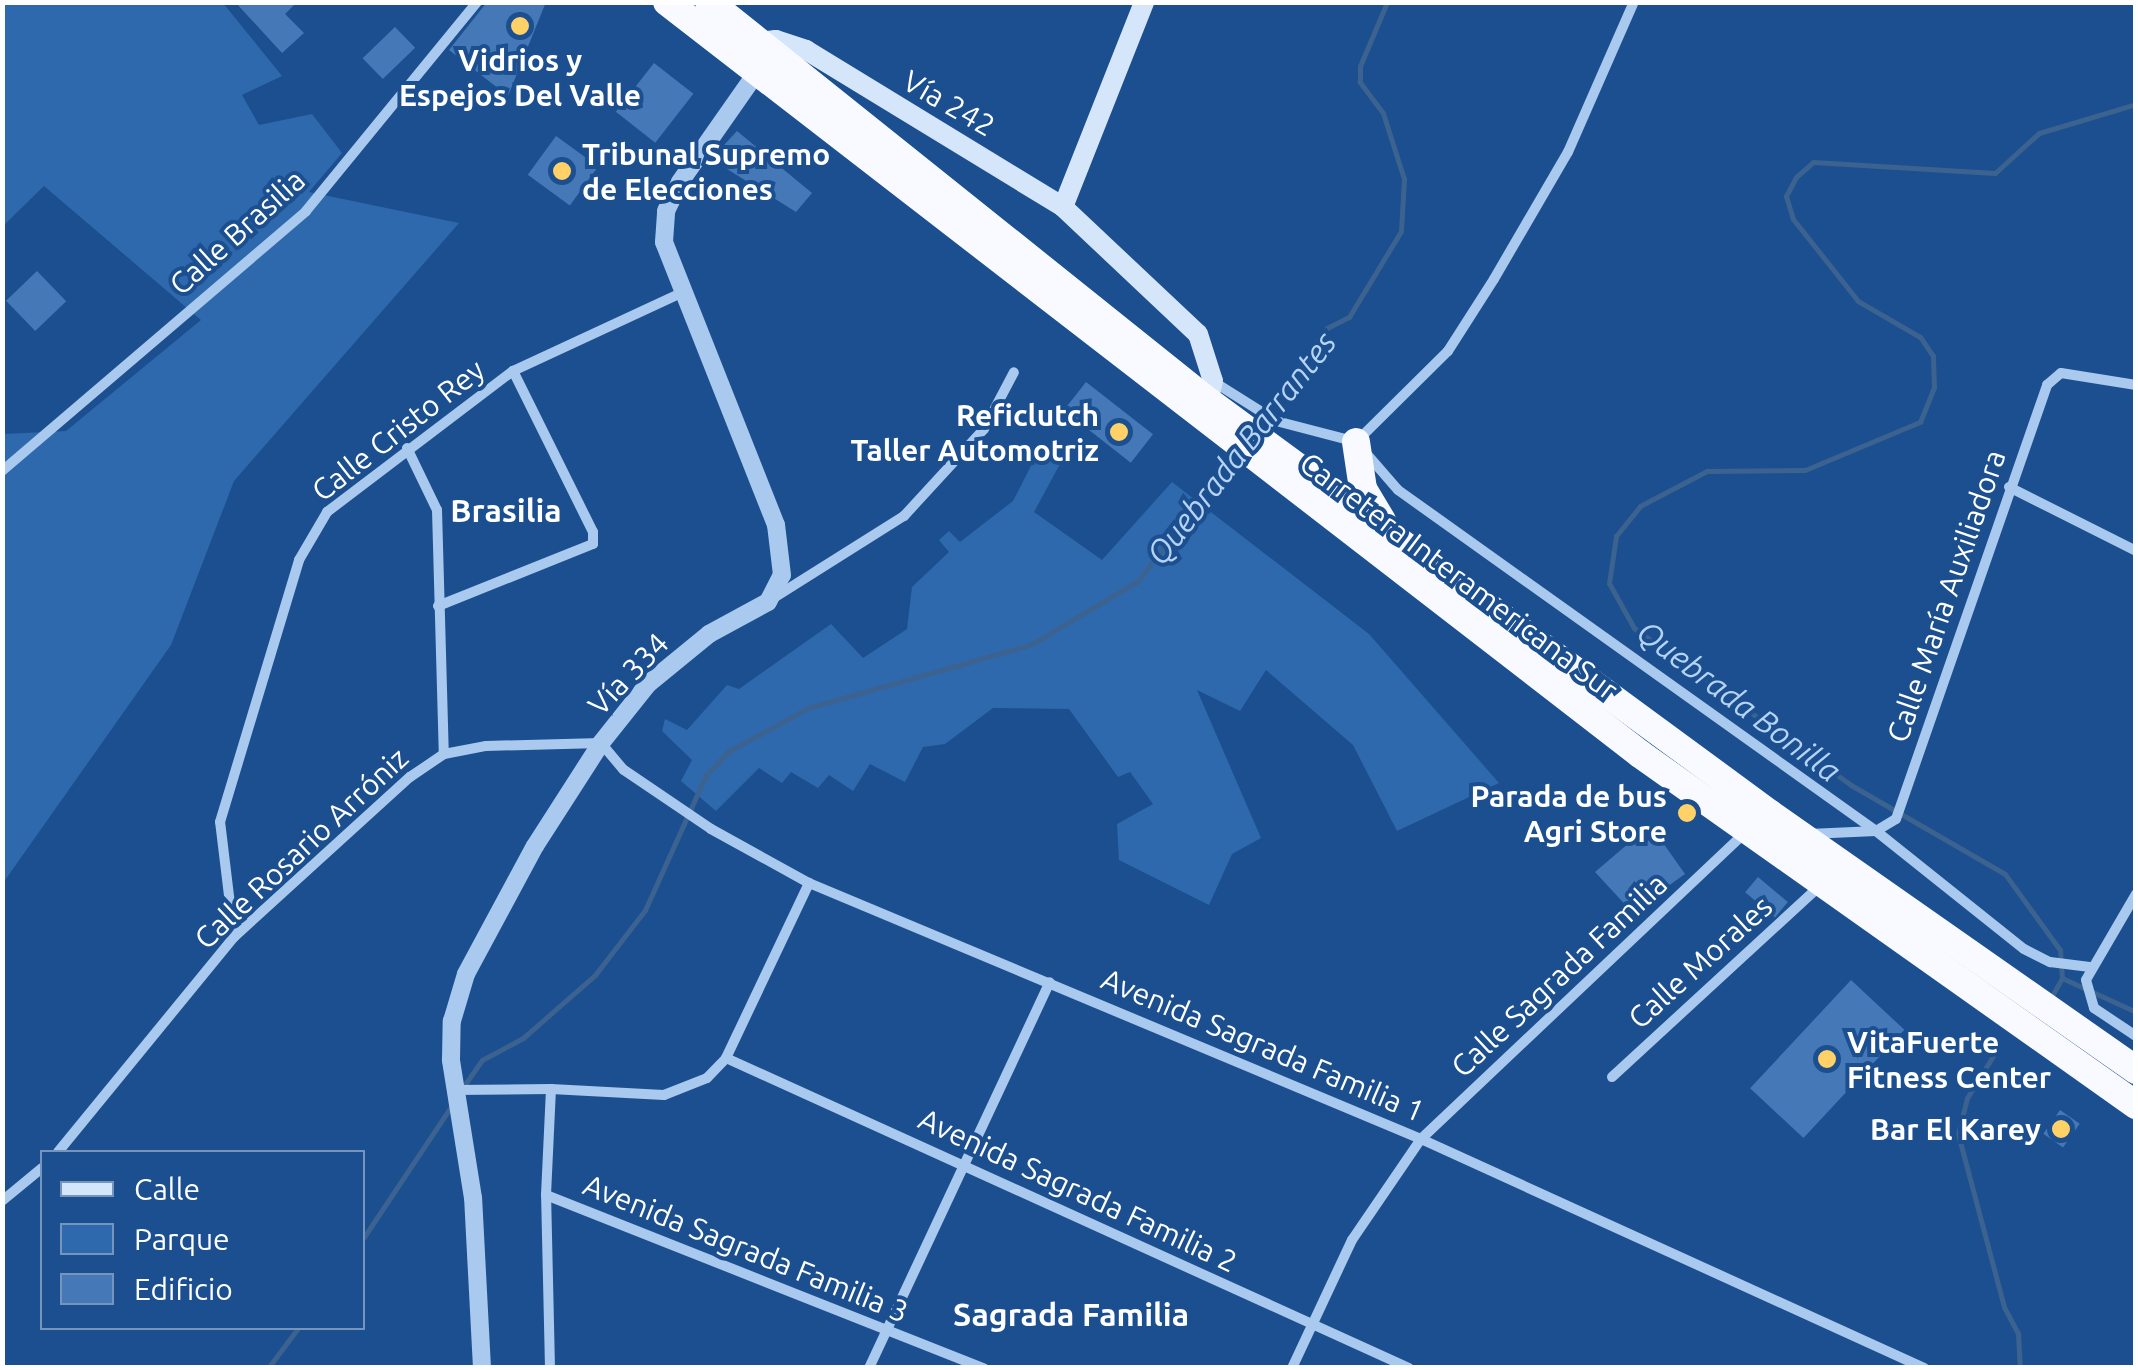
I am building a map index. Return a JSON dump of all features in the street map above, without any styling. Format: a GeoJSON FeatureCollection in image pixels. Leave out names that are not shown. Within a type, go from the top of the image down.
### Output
{"type":"FeatureCollection","features":[{"type":"Feature","properties":{"kind":"highway","name":"Carretera Interamericana Sur"},"geometry":{"type":"LineString","coordinates":[[667,2],[755,75],[1177,402],[1746,831],[2136,1104]]}},
{"type":"Feature","properties":{"kind":"highway","name":"Carretera Interamericana Sur"},"geometry":{"type":"LineString","coordinates":[[694,2],[732,21],[840,110],[1388,530],[1769,813],[2136,1070]]}},
{"type":"Feature","properties":{"kind":"highway"},"geometry":{"type":"LineString","coordinates":[[732,21],[755,75],[840,110]]}},
{"type":"Feature","properties":{"kind":"highway"},"geometry":{"type":"LineString","coordinates":[[1356,442],[1362,489],[1388,530]]}},
{"type":"Feature","properties":{"kind":"main road"},"geometry":{"type":"LineString","coordinates":[[1063,207],[1144,2]]}},
{"type":"Feature","properties":{"kind":"main road","name":"Vía 242"},"geometry":{"type":"LineString","coordinates":[[732,21],[806,50],[1063,207],[1198,334],[1210,391]]}},
{"type":"Feature","properties":{"kind":"main road"},"geometry":{"type":"LineString","coordinates":[[1177,402],[1210,391]]}},
{"type":"Feature","properties":{"kind":"street","name":"Calle Brasilia"},"geometry":{"type":"LineString","coordinates":[[2,471],[306,211],[477,2]]}},
{"type":"Feature","properties":{"kind":"street"},"geometry":{"type":"LineString","coordinates":[[1356,442],[1448,351],[1494,279],[1568,152],[1634,2]]}},
{"type":"Feature","properties":{"kind":"street"},"geometry":{"type":"LineString","coordinates":[[755,75],[666,211],[664,242],[679,294],[776,525],[782,575],[768,602]]}},
{"type":"Feature","properties":{"kind":"street","name":"Calle Cristo Rey"},"geometry":{"type":"LineString","coordinates":[[234,937],[220,822],[299,560],[328,512],[407,448],[514,371],[679,294]]}},
{"type":"Feature","properties":{"kind":"street"},"geometry":{"type":"LineString","coordinates":[[438,606],[593,544],[593,532],[514,371]]}},
{"type":"Feature","properties":{"kind":"street"},"geometry":{"type":"LineString","coordinates":[[768,602],[904,516],[984,429],[1014,372]]}},
{"type":"Feature","properties":{"kind":"street","name":"Calle María Auxiliadora"},"geometry":{"type":"LineString","coordinates":[[1800,835],[1876,831],[1896,819],[2047,385],[2061,373],[2136,386]]}},
{"type":"Feature","properties":{"kind":"street"},"geometry":{"type":"LineString","coordinates":[[1210,391],[1276,421],[1356,442],[1398,490],[1876,831],[2024,949],[2050,962],[2090,966]]}},
{"type":"Feature","properties":{"kind":"street"},"geometry":{"type":"LineString","coordinates":[[407,448],[437,510],[444,754]]}},
{"type":"Feature","properties":{"kind":"street"},"geometry":{"type":"LineString","coordinates":[[2009,487],[2136,550]]}},
{"type":"Feature","properties":{"kind":"street","name":"Vía 334"},"geometry":{"type":"LineString","coordinates":[[482,1368],[473,1198],[453,1090],[452,1021],[466,974],[534,846],[601,742],[682,654],[768,602]]}},
{"type":"Feature","properties":{"kind":"street","name":"Calle Rosario Arróniz"},"geometry":{"type":"LineString","coordinates":[[60,1150],[234,937],[410,777],[444,754],[601,742]]}},
{"type":"Feature","properties":{"kind":"street","name":"Avenida Sagrada Familia 1"},"geometry":{"type":"LineString","coordinates":[[601,742],[653,790],[809,883],[1421,1139],[1924,1368]]}},
{"type":"Feature","properties":{"kind":"street","name":"Calle Sagrada Familia"},"geometry":{"type":"LineString","coordinates":[[1292,1368],[1352,1240],[1421,1139],[1769,813]]}},
{"type":"Feature","properties":{"kind":"street"},"geometry":{"type":"LineString","coordinates":[[453,1090],[552,1088],[664,1095],[708,1078],[726,1058],[809,883]]}},
{"type":"Feature","properties":{"kind":"street","name":"Calle Morales"},"geometry":{"type":"LineString","coordinates":[[1612,1076],[1822,884]]}},
{"type":"Feature","properties":{"kind":"street"},"geometry":{"type":"LineString","coordinates":[[2136,894],[2090,966],[2086,993],[2094,1008],[2136,1036]]}},
{"type":"Feature","properties":{"kind":"street"},"geometry":{"type":"LineString","coordinates":[[870,1368],[1050,982]]}},
{"type":"Feature","properties":{"kind":"street","name":"Avenida Sagrada Familia 2"},"geometry":{"type":"LineString","coordinates":[[726,1058],[1409,1368]]}},
{"type":"Feature","properties":{"kind":"street"},"geometry":{"type":"LineString","coordinates":[[550,1368],[546,1195],[552,1088]]}},
{"type":"Feature","properties":{"kind":"street"},"geometry":{"type":"LineString","coordinates":[[2,1200],[40,1170]]}},
{"type":"Feature","properties":{"kind":"street","name":"Avenida Sagrada Familia 3"},"geometry":{"type":"LineString","coordinates":[[546,1195],[984,1368]]}},
{"type":"Feature","properties":{"kind":"green space"},"geometry":{"type":"Polygon","coordinates":[[[3,3],[223,3],[282,76],[242,95],[259,125],[312,114],[342,153],[309,192],[459,223],[234,481],[171,645],[3,883],[3,434],[66,431],[201,320],[44,186],[3,226],[3,3]]]}},
{"type":"Feature","properties":{"kind":"green space"},"geometry":{"type":"Polygon","coordinates":[[[1037,454],[1060,464],[1034,512],[1102,560],[1172,482],[1369,634],[1499,783],[1397,831],[1353,745],[1266,670],[1240,711],[1197,690],[1261,838],[1232,854],[1209,905],[1119,860],[1117,824],[1153,804],[1130,772],[1118,777],[1069,709],[993,708],[945,744],[923,747],[905,782],[870,764],[853,791],[829,775],[818,788],[791,772],[782,783],[759,768],[716,811],[681,781],[692,760],[662,731],[665,719],[687,730],[727,685],[739,689],[831,624],[863,658],[907,629],[912,587],[949,552],[939,540],[949,531],[960,542],[1013,501],[1037,454]]]}},
{"type":"Feature","properties":{"kind":"building"},"geometry":{"type":"Polygon","coordinates":[[[235,2],[297,2],[285,14],[304,33],[282,53],[235,2]]]}},
{"type":"Feature","properties":{"kind":"building"},"geometry":{"type":"Polygon","coordinates":[[[487,2],[546,2],[508,96],[449,50],[487,2]]]}},
{"type":"Feature","properties":{"kind":"building"},"geometry":{"type":"Polygon","coordinates":[[[395,27],[415,48],[383,79],[363,58],[395,27]]]}},
{"type":"Feature","properties":{"kind":"building"},"geometry":{"type":"Polygon","coordinates":[[[654,63],[693,94],[655,143],[616,112],[654,63]]]}},
{"type":"Feature","properties":{"kind":"building"},"geometry":{"type":"Polygon","coordinates":[[[737,131],[812,193],[796,212],[711,159],[737,131]]]}},
{"type":"Feature","properties":{"kind":"building","name":"Tribunal Supremo de Elecciones"},"geometry":{"type":"Polygon","coordinates":[[[556,136],[598,167],[570,205],[528,175],[556,136]]]}},
{"type":"Feature","properties":{"kind":"building"},"geometry":{"type":"Polygon","coordinates":[[[37,271],[66,301],[35,331],[6,301],[37,271]]]}},
{"type":"Feature","properties":{"kind":"building","name":"Reficlutch Taller Automotriz"},"geometry":{"type":"Polygon","coordinates":[[[1086,382],[1153,434],[1131,463],[1064,410],[1086,382]]]}},
{"type":"Feature","properties":{"kind":"building"},"geometry":{"type":"Polygon","coordinates":[[[1656,833],[1685,874],[1632,912],[1595,872],[1636,837],[1645,844],[1656,833]]]}},
{"type":"Feature","properties":{"kind":"building"},"geometry":{"type":"Polygon","coordinates":[[[1758,877],[1788,902],[1775,917],[1745,892],[1758,877]]]}},
{"type":"Feature","properties":{"kind":"building","name":"VitaFuerte Fitness Center"},"geometry":{"type":"Polygon","coordinates":[[[1851,980],[1904,1030],[1803,1138],[1750,1088],[1851,980]]]}},
{"type":"Feature","properties":{"kind":"building","name":"Bar El Karey"},"geometry":{"type":"Polygon","coordinates":[[[2060,1110],[2080,1124],[2063,1148],[2043,1134],[2060,1110]]]}},
{"type":"Feature","properties":{"kind":"waterway","name":"Quebrada Barrantes"},"geometry":{"type":"LineString","coordinates":[[1255,425],[1327,328],[1349,317],[1401,231],[1404,179],[1383,113],[1360,82],[1360,66],[1387,2]]}},
{"type":"Feature","properties":{"kind":"waterway","name":"Quebrada Bonilla"},"geometry":{"type":"LineString","coordinates":[[2052,996],[2062,978],[2060,950],[2005,874],[1851,785],[1634,628],[1609,583],[1616,536],[1640,506],[1707,471],[1805,470],[1920,422],[1934,387],[1933,356],[1920,337],[1858,301],[1793,219],[1786,196],[1796,177],[1813,162],[1995,173],[2039,133],[2136,104]]}},
{"type":"Feature","properties":{"kind":"waterway","name":"Quebrada Barrantes"},"geometry":{"type":"LineString","coordinates":[[463,1087],[482,1060],[523,1038],[595,975],[645,910],[706,775],[729,751],[808,708],[1032,644],[1138,581],[1233,454]]}},
{"type":"Feature","properties":{"kind":"waterway"},"geometry":{"type":"LineString","coordinates":[[2062,978],[2136,1012]]}},
{"type":"Feature","properties":{"kind":"waterway","name":"Quebrada Bonilla"},"geometry":{"type":"LineString","coordinates":[[1998,1048],[1967,1098],[1958,1134],[2004,1307],[2018,1333],[2020,1368]]}},
{"type":"Feature","properties":{"kind":"waterway","name":"Quebrada Barrantes"},"geometry":{"type":"LineString","coordinates":[[365,1236],[452,1105]]}},
{"type":"Feature","properties":{"kind":"waterway","name":"Quebrada Barrantes"},"geometry":{"type":"LineString","coordinates":[[268,1368],[296,1330]]}},
{"type":"Feature","properties":{"kind":"place","name":"Vidrios y Espejos Del Valle"},"geometry":{"type":"Point","coordinates":[520,26]}},
{"type":"Feature","properties":{"kind":"place","name":"Tribunal Supremo de Elecciones"},"geometry":{"type":"Point","coordinates":[562,171]}},
{"type":"Feature","properties":{"kind":"place","name":"Reficlutch Taller Automotriz"},"geometry":{"type":"Point","coordinates":[1119,432]}},
{"type":"Feature","properties":{"kind":"place","name":"Parada de bus Agri Store"},"geometry":{"type":"Point","coordinates":[1687,813]}},
{"type":"Feature","properties":{"kind":"place","name":"VitaFuerte Fitness Center"},"geometry":{"type":"Point","coordinates":[1827,1059]}},
{"type":"Feature","properties":{"kind":"place","name":"Bar El Karey"},"geometry":{"type":"Point","coordinates":[2061,1129]}},
{"type":"Feature","properties":{"kind":"district","name":"Brasilia"},"geometry":{"type":"Point","coordinates":[506,510]}},
{"type":"Feature","properties":{"kind":"district","name":"Sagrada Familia"},"geometry":{"type":"Point","coordinates":[1071,1314]}}]}
